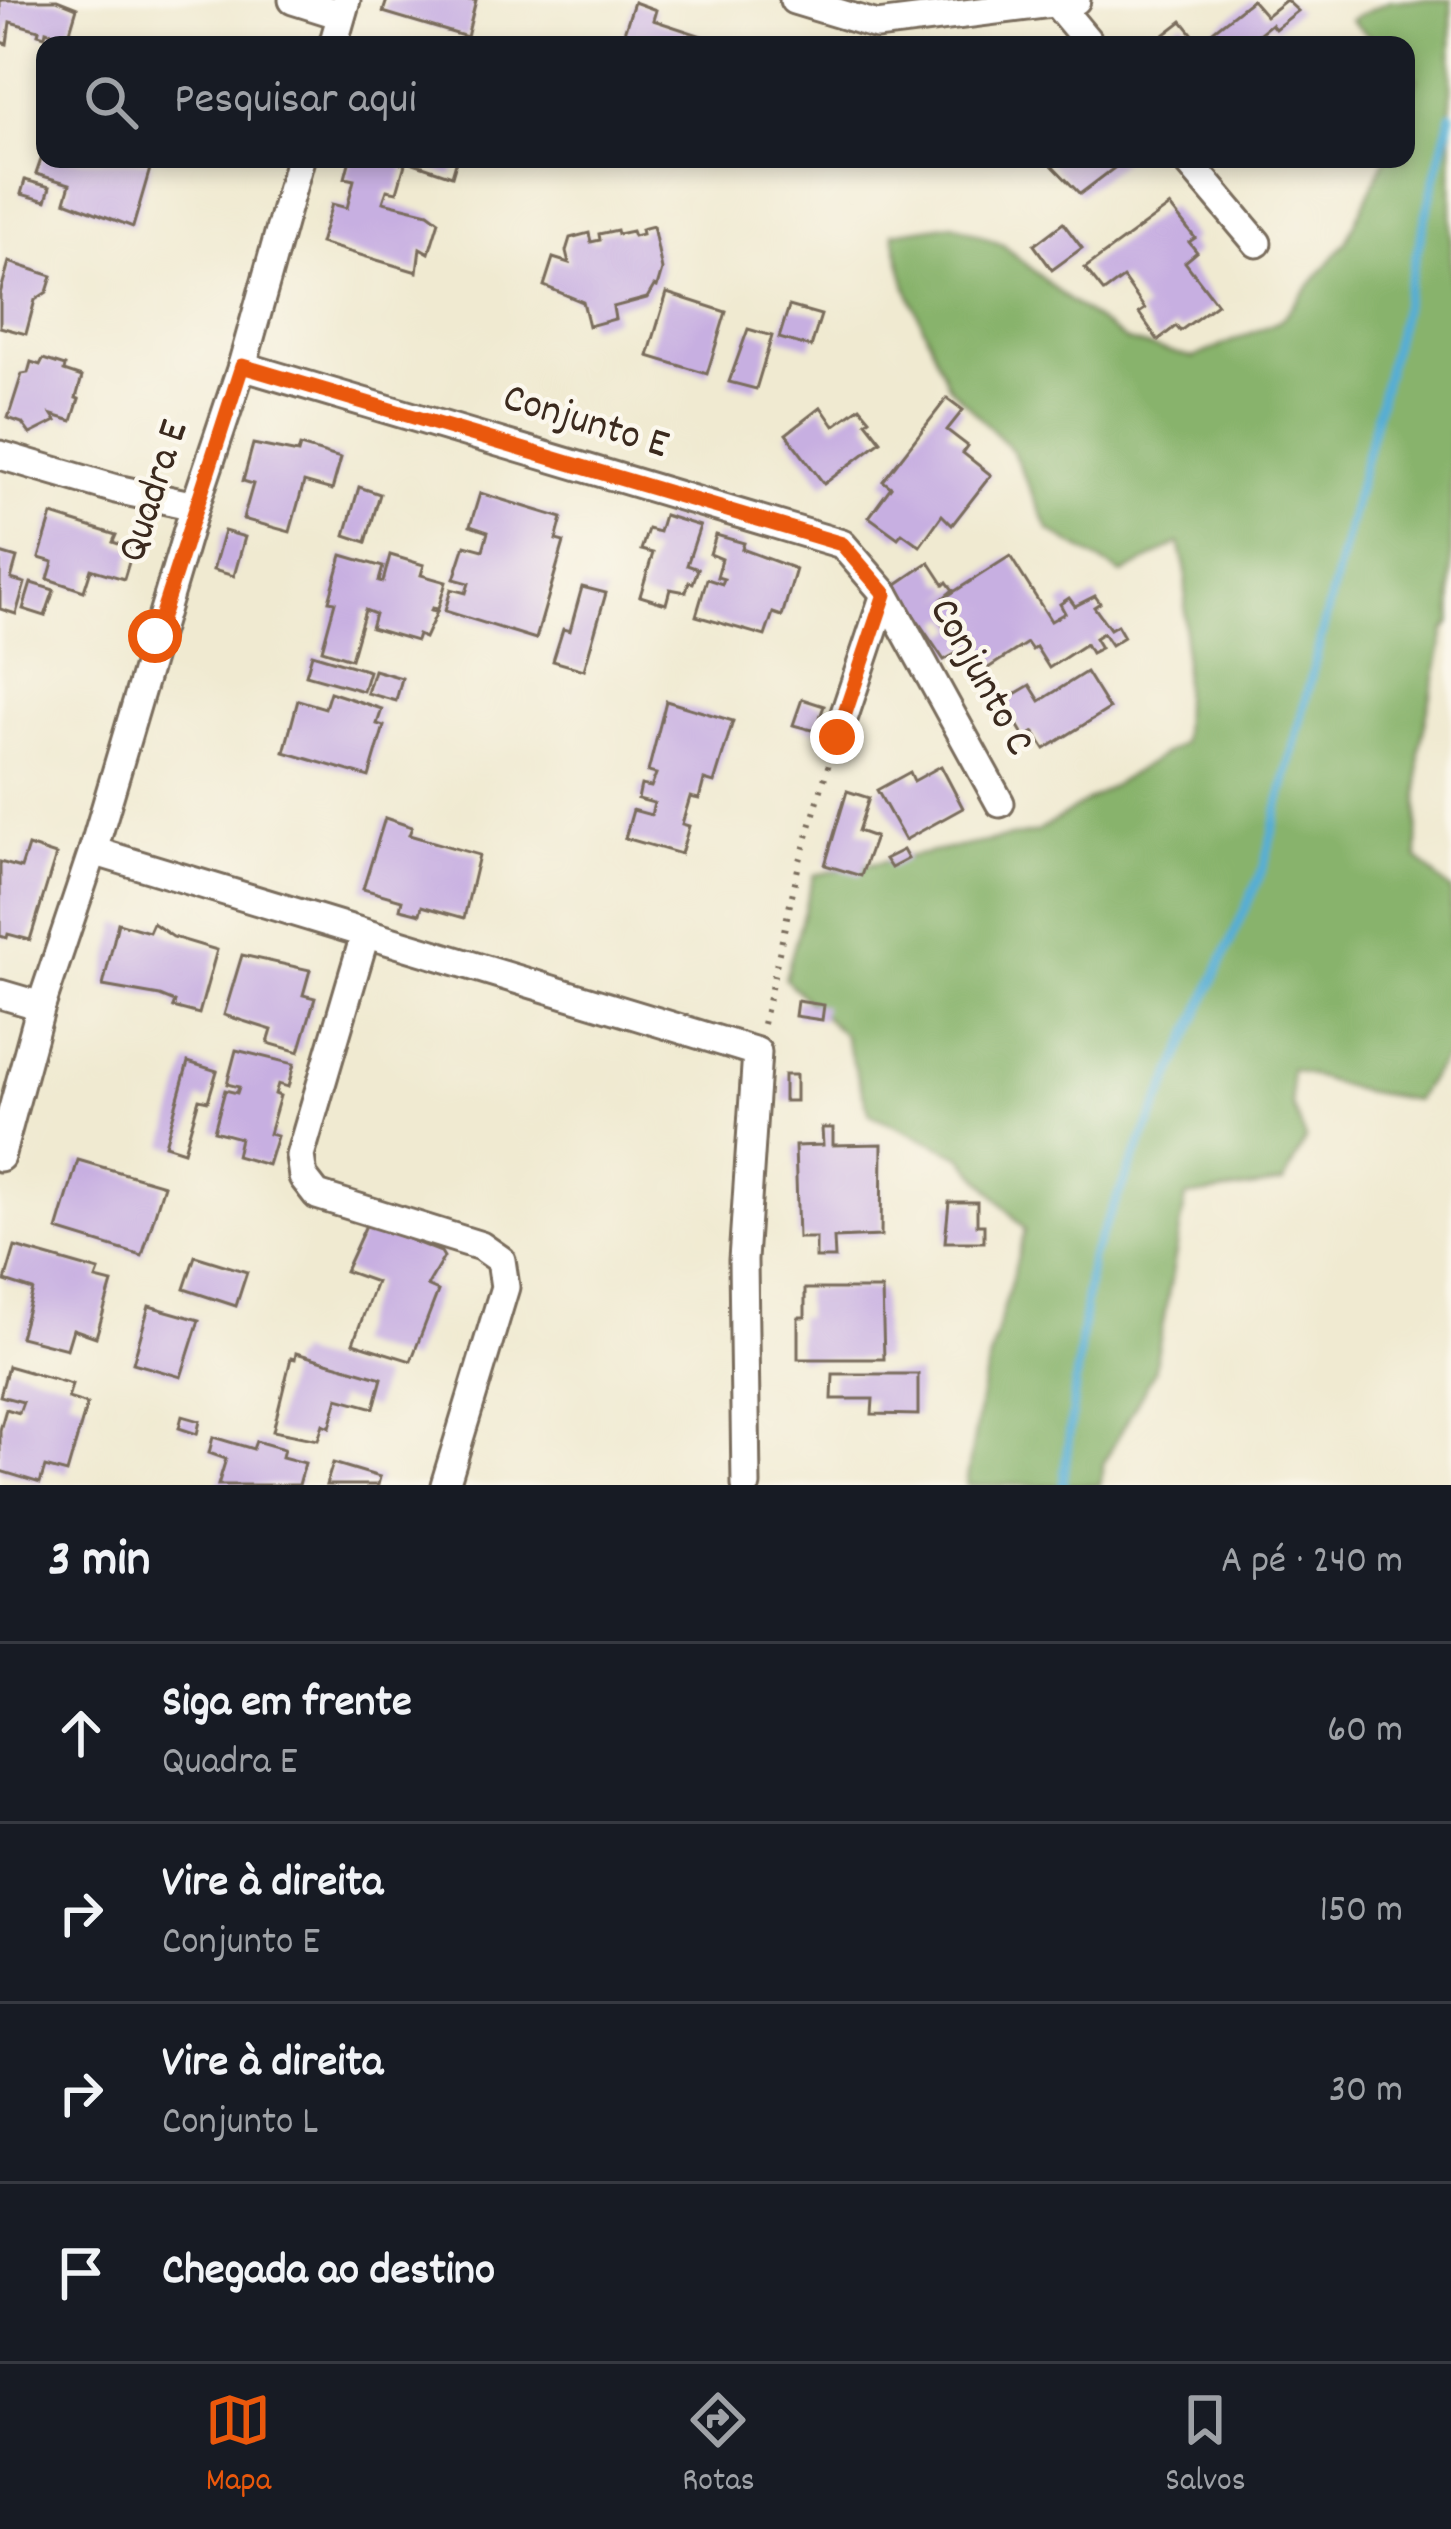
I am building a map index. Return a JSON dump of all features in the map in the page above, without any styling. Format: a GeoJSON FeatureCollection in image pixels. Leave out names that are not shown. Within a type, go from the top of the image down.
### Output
{"type":"FeatureCollection","features":[{"type":"Feature","properties":{"kind":"street"},"geometry":{"type":"LineString","coordinates":[[293,0],[344,8]]}},
{"type":"Feature","properties":{"kind":"street"},"geometry":{"type":"LineString","coordinates":[[794,0],[876,13],[1066,2],[1086,36]]}},
{"type":"Feature","properties":{"kind":"street","name":"Quadra E"},"geometry":{"type":"LineString","coordinates":[[0,1156],[41,1006],[242,366],[297,168]]}},
{"type":"Feature","properties":{"kind":"street"},"geometry":{"type":"LineString","coordinates":[[1194,168],[1257,243]]}},
{"type":"Feature","properties":{"kind":"street","name":"Conjunto E"},"geometry":{"type":"LineString","coordinates":[[242,366],[842,544],[885,594]]}},
{"type":"Feature","properties":{"kind":"street"},"geometry":{"type":"LineString","coordinates":[[0,455],[195,506]]}},
{"type":"Feature","properties":{"kind":"street"},"geometry":{"type":"LineString","coordinates":[[837,737],[885,594]]}},
{"type":"Feature","properties":{"kind":"street","name":"Conjunto C"},"geometry":{"type":"LineString","coordinates":[[885,594],[1000,803]]}},
{"type":"Feature","properties":{"kind":"street"},"geometry":{"type":"LineString","coordinates":[[93,851],[757,1052],[743,1261],[746,1485]]}},
{"type":"Feature","properties":{"kind":"street"},"geometry":{"type":"LineString","coordinates":[[365,935],[300,1156],[303,1178],[317,1195],[482,1246],[502,1261],[506,1287],[445,1485]]}},
{"type":"Feature","properties":{"kind":"street"},"geometry":{"type":"LineString","coordinates":[[0,994],[41,1006]]}},
{"type":"Feature","properties":{"kind":"path"},"geometry":{"type":"LineString","coordinates":[[757,1052],[799,864],[837,737]]}},
{"type":"Feature","properties":{"kind":"green space"},"geometry":{"type":"Polygon","coordinates":[[[1390,0],[1451,0],[1451,623],[1445,631],[1419,751],[1417,858],[1451,891],[1451,1049],[1415,1100],[1357,1090],[1291,1069],[1292,1105],[1306,1139],[1283,1183],[1186,1197],[1154,1372],[1103,1464],[1100,1485],[966,1485],[983,1384],[1025,1230],[961,1156],[870,1114],[844,1035],[785,979],[814,875],[1037,832],[1182,743],[1186,571],[1179,543],[1122,574],[1049,530],[1012,450],[948,385],[907,288],[893,233],[953,224],[1003,245],[1068,300],[1127,341],[1193,358],[1280,321],[1346,242],[1381,168],[1415,168],[1415,36],[1369,36],[1351,20],[1390,0]]]}},
{"type":"Feature","properties":{"kind":"building"},"geometry":{"type":"Polygon","coordinates":[[[0,0],[57,0],[77,8],[69,36],[46,31],[45,36],[10,22],[7,44],[0,42],[0,0]]]}},
{"type":"Feature","properties":{"kind":"building"},"geometry":{"type":"Polygon","coordinates":[[[387,0],[476,0],[467,36],[383,12],[387,0]]]}},
{"type":"Feature","properties":{"kind":"building"},"geometry":{"type":"Polygon","coordinates":[[[1252,0],[1266,16],[1286,0],[1298,11],[1275,29],[1271,24],[1256,36],[1207,36],[1252,0]]]}},
{"type":"Feature","properties":{"kind":"building"},"geometry":{"type":"Polygon","coordinates":[[[634,2],[656,10],[653,20],[702,36],[623,36],[634,2]]]}},
{"type":"Feature","properties":{"kind":"building"},"geometry":{"type":"Polygon","coordinates":[[[1182,21],[1194,36],[1163,36],[1182,21]]]}},
{"type":"Feature","properties":{"kind":"building"},"geometry":{"type":"Polygon","coordinates":[[[38,168],[150,168],[133,227],[65,201],[70,184],[36,174],[38,168]]]}},
{"type":"Feature","properties":{"kind":"building"},"geometry":{"type":"Polygon","coordinates":[[[348,168],[404,168],[397,192],[387,190],[383,202],[428,213],[439,221],[429,253],[420,248],[417,272],[320,243],[332,204],[347,208],[354,180],[345,178],[348,168]]]}},
{"type":"Feature","properties":{"kind":"building"},"geometry":{"type":"Polygon","coordinates":[[[428,168],[454,168],[452,176],[428,168]]]}},
{"type":"Feature","properties":{"kind":"building"},"geometry":{"type":"Polygon","coordinates":[[[1055,168],[1114,168],[1080,194],[1055,168]]]}},
{"type":"Feature","properties":{"kind":"building"},"geometry":{"type":"Polygon","coordinates":[[[25,180],[50,187],[46,201],[21,194],[25,180]]]}},
{"type":"Feature","properties":{"kind":"building"},"geometry":{"type":"Polygon","coordinates":[[[1170,206],[1195,238],[1189,242],[1197,252],[1185,262],[1217,304],[1180,331],[1176,326],[1158,340],[1139,313],[1145,309],[1123,278],[1104,292],[1085,268],[1170,206]]]}},
{"type":"Feature","properties":{"kind":"building"},"geometry":{"type":"Polygon","coordinates":[[[1063,223],[1082,248],[1052,270],[1034,245],[1063,223]]]}},
{"type":"Feature","properties":{"kind":"building"},"geometry":{"type":"Polygon","coordinates":[[[653,226],[662,270],[657,287],[647,298],[613,307],[615,319],[589,326],[583,302],[544,286],[553,258],[569,263],[570,238],[589,233],[591,242],[600,240],[599,234],[617,230],[618,234],[632,231],[634,236],[653,226]]]}},
{"type":"Feature","properties":{"kind":"building"},"geometry":{"type":"Polygon","coordinates":[[[9,262],[52,276],[47,292],[35,300],[26,334],[0,327],[0,294],[9,262]]]}},
{"type":"Feature","properties":{"kind":"building"},"geometry":{"type":"Polygon","coordinates":[[[667,293],[726,312],[707,374],[648,356],[667,293]]]}},
{"type":"Feature","properties":{"kind":"building"},"geometry":{"type":"Polygon","coordinates":[[[789,306],[821,315],[811,347],[779,338],[789,306]]]}},
{"type":"Feature","properties":{"kind":"building"},"geometry":{"type":"Polygon","coordinates":[[[748,329],[772,336],[756,389],[729,382],[748,329]]]}},
{"type":"Feature","properties":{"kind":"building"},"geometry":{"type":"Polygon","coordinates":[[[43,359],[82,377],[79,399],[72,421],[52,415],[56,421],[30,434],[22,423],[8,418],[22,374],[28,373],[31,362],[40,365],[43,359]]]}},
{"type":"Feature","properties":{"kind":"building"},"geometry":{"type":"Polygon","coordinates":[[[947,398],[963,410],[947,430],[968,446],[963,453],[991,475],[952,525],[942,515],[920,546],[902,533],[898,538],[869,517],[891,487],[883,481],[947,398]]]}},
{"type":"Feature","properties":{"kind":"building"},"geometry":{"type":"Polygon","coordinates":[[[821,407],[834,426],[860,407],[881,441],[824,484],[786,434],[821,407]]]}},
{"type":"Feature","properties":{"kind":"building"},"geometry":{"type":"Polygon","coordinates":[[[253,444],[298,453],[300,446],[341,458],[332,490],[304,482],[290,532],[243,519],[253,484],[243,481],[253,444]]]}},
{"type":"Feature","properties":{"kind":"building"},"geometry":{"type":"Polygon","coordinates":[[[359,487],[380,494],[366,542],[345,535],[359,487]]]}},
{"type":"Feature","properties":{"kind":"building"},"geometry":{"type":"Polygon","coordinates":[[[480,493],[562,518],[556,540],[564,542],[536,639],[445,611],[451,589],[466,593],[469,583],[454,579],[465,545],[483,550],[488,532],[470,526],[480,493]]]}},
{"type":"Feature","properties":{"kind":"building"},"geometry":{"type":"Polygon","coordinates":[[[52,515],[116,535],[113,542],[133,549],[124,579],[91,569],[84,591],[48,579],[53,562],[39,558],[52,515]]]}},
{"type":"Feature","properties":{"kind":"building"},"geometry":{"type":"Polygon","coordinates":[[[664,515],[700,526],[687,565],[698,569],[693,583],[689,582],[686,592],[670,589],[666,604],[640,596],[653,553],[641,550],[648,529],[659,532],[664,515]]]}},
{"type":"Feature","properties":{"kind":"building"},"geometry":{"type":"Polygon","coordinates":[[[224,531],[245,537],[234,576],[213,570],[224,531]]]}},
{"type":"Feature","properties":{"kind":"building"},"geometry":{"type":"Polygon","coordinates":[[[716,535],[796,569],[782,616],[773,613],[765,636],[696,616],[707,579],[722,584],[724,579],[717,577],[722,559],[710,554],[716,535]]]}},
{"type":"Feature","properties":{"kind":"building"},"geometry":{"type":"Polygon","coordinates":[[[0,553],[17,558],[11,579],[25,583],[16,614],[0,609],[0,553]]]}},
{"type":"Feature","properties":{"kind":"building"},"geometry":{"type":"Polygon","coordinates":[[[342,555],[383,567],[379,581],[383,582],[390,555],[424,565],[421,575],[446,582],[438,609],[432,608],[437,612],[425,638],[418,635],[416,641],[371,628],[375,614],[365,610],[351,659],[322,650],[342,555]]]}},
{"type":"Feature","properties":{"kind":"building"},"geometry":{"type":"Polygon","coordinates":[[[1010,556],[1051,621],[1065,613],[1060,604],[1069,598],[1075,606],[1095,596],[1100,603],[1094,607],[1110,629],[1117,625],[1124,637],[1111,645],[1103,633],[1095,638],[1101,648],[1091,653],[1086,644],[1049,668],[1036,647],[1032,650],[1027,643],[985,670],[968,647],[944,660],[894,586],[929,562],[953,590],[941,600],[1010,556]],[[950,617],[941,622],[948,634],[957,629],[950,617]]]}},
{"type":"Feature","properties":{"kind":"building"},"geometry":{"type":"Polygon","coordinates":[[[31,583],[54,590],[45,616],[23,609],[31,583]]]}},
{"type":"Feature","properties":{"kind":"building"},"geometry":{"type":"Polygon","coordinates":[[[582,587],[606,593],[584,670],[553,661],[563,629],[570,631],[582,587]]]}},
{"type":"Feature","properties":{"kind":"building"},"geometry":{"type":"Polygon","coordinates":[[[312,654],[369,671],[363,691],[306,675],[312,654]]]}},
{"type":"Feature","properties":{"kind":"building"},"geometry":{"type":"Polygon","coordinates":[[[374,670],[402,678],[396,701],[367,693],[374,670]]]}},
{"type":"Feature","properties":{"kind":"building"},"geometry":{"type":"Polygon","coordinates":[[[1086,672],[1109,709],[1045,749],[1034,732],[1025,738],[1015,721],[1008,726],[996,705],[1030,685],[1040,701],[1086,672]]]}},
{"type":"Feature","properties":{"kind":"building"},"geometry":{"type":"Polygon","coordinates":[[[330,692],[382,709],[377,724],[384,726],[369,777],[284,752],[298,700],[325,708],[330,692]]]}},
{"type":"Feature","properties":{"kind":"building"},"geometry":{"type":"Polygon","coordinates":[[[802,699],[824,706],[815,731],[793,725],[802,699]]]}},
{"type":"Feature","properties":{"kind":"building"},"geometry":{"type":"Polygon","coordinates":[[[666,701],[733,721],[714,783],[704,780],[699,799],[690,797],[682,824],[689,826],[681,854],[625,838],[633,810],[651,815],[654,803],[638,799],[641,785],[651,787],[656,774],[648,772],[666,701]]]}},
{"type":"Feature","properties":{"kind":"building"},"geometry":{"type":"Polygon","coordinates":[[[941,766],[963,808],[905,840],[877,790],[910,772],[914,781],[941,766]]]}},
{"type":"Feature","properties":{"kind":"building"},"geometry":{"type":"Polygon","coordinates":[[[847,791],[869,798],[858,831],[875,837],[861,876],[825,865],[847,791]]]}},
{"type":"Feature","properties":{"kind":"building"},"geometry":{"type":"Polygon","coordinates":[[[385,818],[412,827],[409,835],[479,855],[464,918],[422,906],[420,914],[400,909],[402,900],[363,889],[385,818]]]}},
{"type":"Feature","properties":{"kind":"building"},"geometry":{"type":"Polygon","coordinates":[[[28,846],[56,855],[30,940],[8,934],[7,938],[0,936],[0,862],[21,868],[28,846]]]}},
{"type":"Feature","properties":{"kind":"building"},"geometry":{"type":"Polygon","coordinates":[[[903,850],[908,859],[891,868],[885,859],[903,850]]]}},
{"type":"Feature","properties":{"kind":"building"},"geometry":{"type":"Polygon","coordinates":[[[118,923],[149,932],[153,923],[173,937],[217,950],[199,1014],[173,1007],[175,1002],[160,996],[103,986],[118,923]]]}},
{"type":"Feature","properties":{"kind":"building"},"geometry":{"type":"Polygon","coordinates":[[[242,955],[310,970],[303,995],[315,998],[299,1052],[268,1043],[272,1030],[224,1015],[242,955]]]}},
{"type":"Feature","properties":{"kind":"building"},"geometry":{"type":"Polygon","coordinates":[[[797,1001],[824,1005],[822,1020],[795,1016],[797,1001]]]}},
{"type":"Feature","properties":{"kind":"building"},"geometry":{"type":"Polygon","coordinates":[[[236,1050],[294,1064],[288,1087],[278,1084],[275,1094],[280,1096],[269,1134],[277,1136],[268,1165],[236,1156],[240,1138],[214,1131],[225,1090],[237,1093],[239,1087],[227,1084],[236,1050]]]}},
{"type":"Feature","properties":{"kind":"building"},"geometry":{"type":"Polygon","coordinates":[[[188,1062],[217,1071],[208,1101],[199,1099],[184,1151],[165,1145],[188,1062]]]}},
{"type":"Feature","properties":{"kind":"building"},"geometry":{"type":"Polygon","coordinates":[[[784,1075],[796,1075],[796,1101],[784,1101],[784,1075]]]}},
{"type":"Feature","properties":{"kind":"building"},"geometry":{"type":"Polygon","coordinates":[[[822,1128],[833,1128],[833,1145],[882,1144],[881,1236],[834,1238],[835,1258],[816,1258],[816,1238],[798,1238],[795,1146],[823,1145],[822,1128]]]}},
{"type":"Feature","properties":{"kind":"building"},"geometry":{"type":"Polygon","coordinates":[[[78,1160],[164,1185],[142,1256],[57,1230],[78,1160]]]}},
{"type":"Feature","properties":{"kind":"building"},"geometry":{"type":"Polygon","coordinates":[[[949,1202],[977,1202],[977,1225],[984,1225],[984,1242],[945,1242],[949,1202]]]}},
{"type":"Feature","properties":{"kind":"building"},"geometry":{"type":"Polygon","coordinates":[[[367,1223],[444,1257],[427,1286],[438,1291],[411,1361],[353,1343],[376,1282],[345,1271],[367,1223]]]}},
{"type":"Feature","properties":{"kind":"building"},"geometry":{"type":"Polygon","coordinates":[[[15,1247],[99,1271],[96,1279],[112,1283],[96,1337],[73,1329],[67,1349],[20,1337],[33,1290],[5,1281],[15,1247]]]}},
{"type":"Feature","properties":{"kind":"building"},"geometry":{"type":"Polygon","coordinates":[[[195,1256],[247,1272],[236,1306],[184,1289],[195,1256]]]}},
{"type":"Feature","properties":{"kind":"building"},"geometry":{"type":"Polygon","coordinates":[[[805,1289],[882,1289],[884,1359],[798,1359],[798,1317],[805,1317],[805,1289]]]}},
{"type":"Feature","properties":{"kind":"building"},"geometry":{"type":"Polygon","coordinates":[[[149,1306],[199,1320],[181,1377],[133,1363],[149,1306]]]}},
{"type":"Feature","properties":{"kind":"building"},"geometry":{"type":"Polygon","coordinates":[[[296,1353],[382,1378],[374,1408],[338,1398],[330,1427],[323,1424],[318,1440],[273,1431],[296,1353]]]}},
{"type":"Feature","properties":{"kind":"building"},"geometry":{"type":"Polygon","coordinates":[[[8,1366],[72,1384],[68,1398],[87,1404],[67,1473],[45,1467],[40,1483],[0,1471],[0,1430],[6,1409],[19,1413],[23,1402],[0,1396],[8,1366]]]}},
{"type":"Feature","properties":{"kind":"building"},"geometry":{"type":"Polygon","coordinates":[[[833,1374],[918,1374],[918,1415],[872,1414],[873,1399],[832,1399],[833,1374]]]}},
{"type":"Feature","properties":{"kind":"building"},"geometry":{"type":"Polygon","coordinates":[[[182,1416],[200,1421],[197,1434],[179,1428],[182,1416]]]}},
{"type":"Feature","properties":{"kind":"building"},"geometry":{"type":"Polygon","coordinates":[[[213,1437],[253,1449],[256,1441],[284,1449],[282,1457],[305,1463],[299,1485],[218,1485],[226,1459],[209,1453],[213,1437]]]}},
{"type":"Feature","properties":{"kind":"building"},"geometry":{"type":"Polygon","coordinates":[[[333,1463],[380,1477],[378,1485],[326,1485],[333,1463]]]}},
{"type":"Feature","properties":{"kind":"waterway"},"geometry":{"type":"LineString","coordinates":[[1063,1485],[1091,1257],[1264,866],[1451,115]]}},
{"type":"Feature","properties":{"kind":"route"},"geometry":{"type":"LineString","coordinates":[[155,636],[242,366],[842,544],[885,594],[837,737]]}}]}
